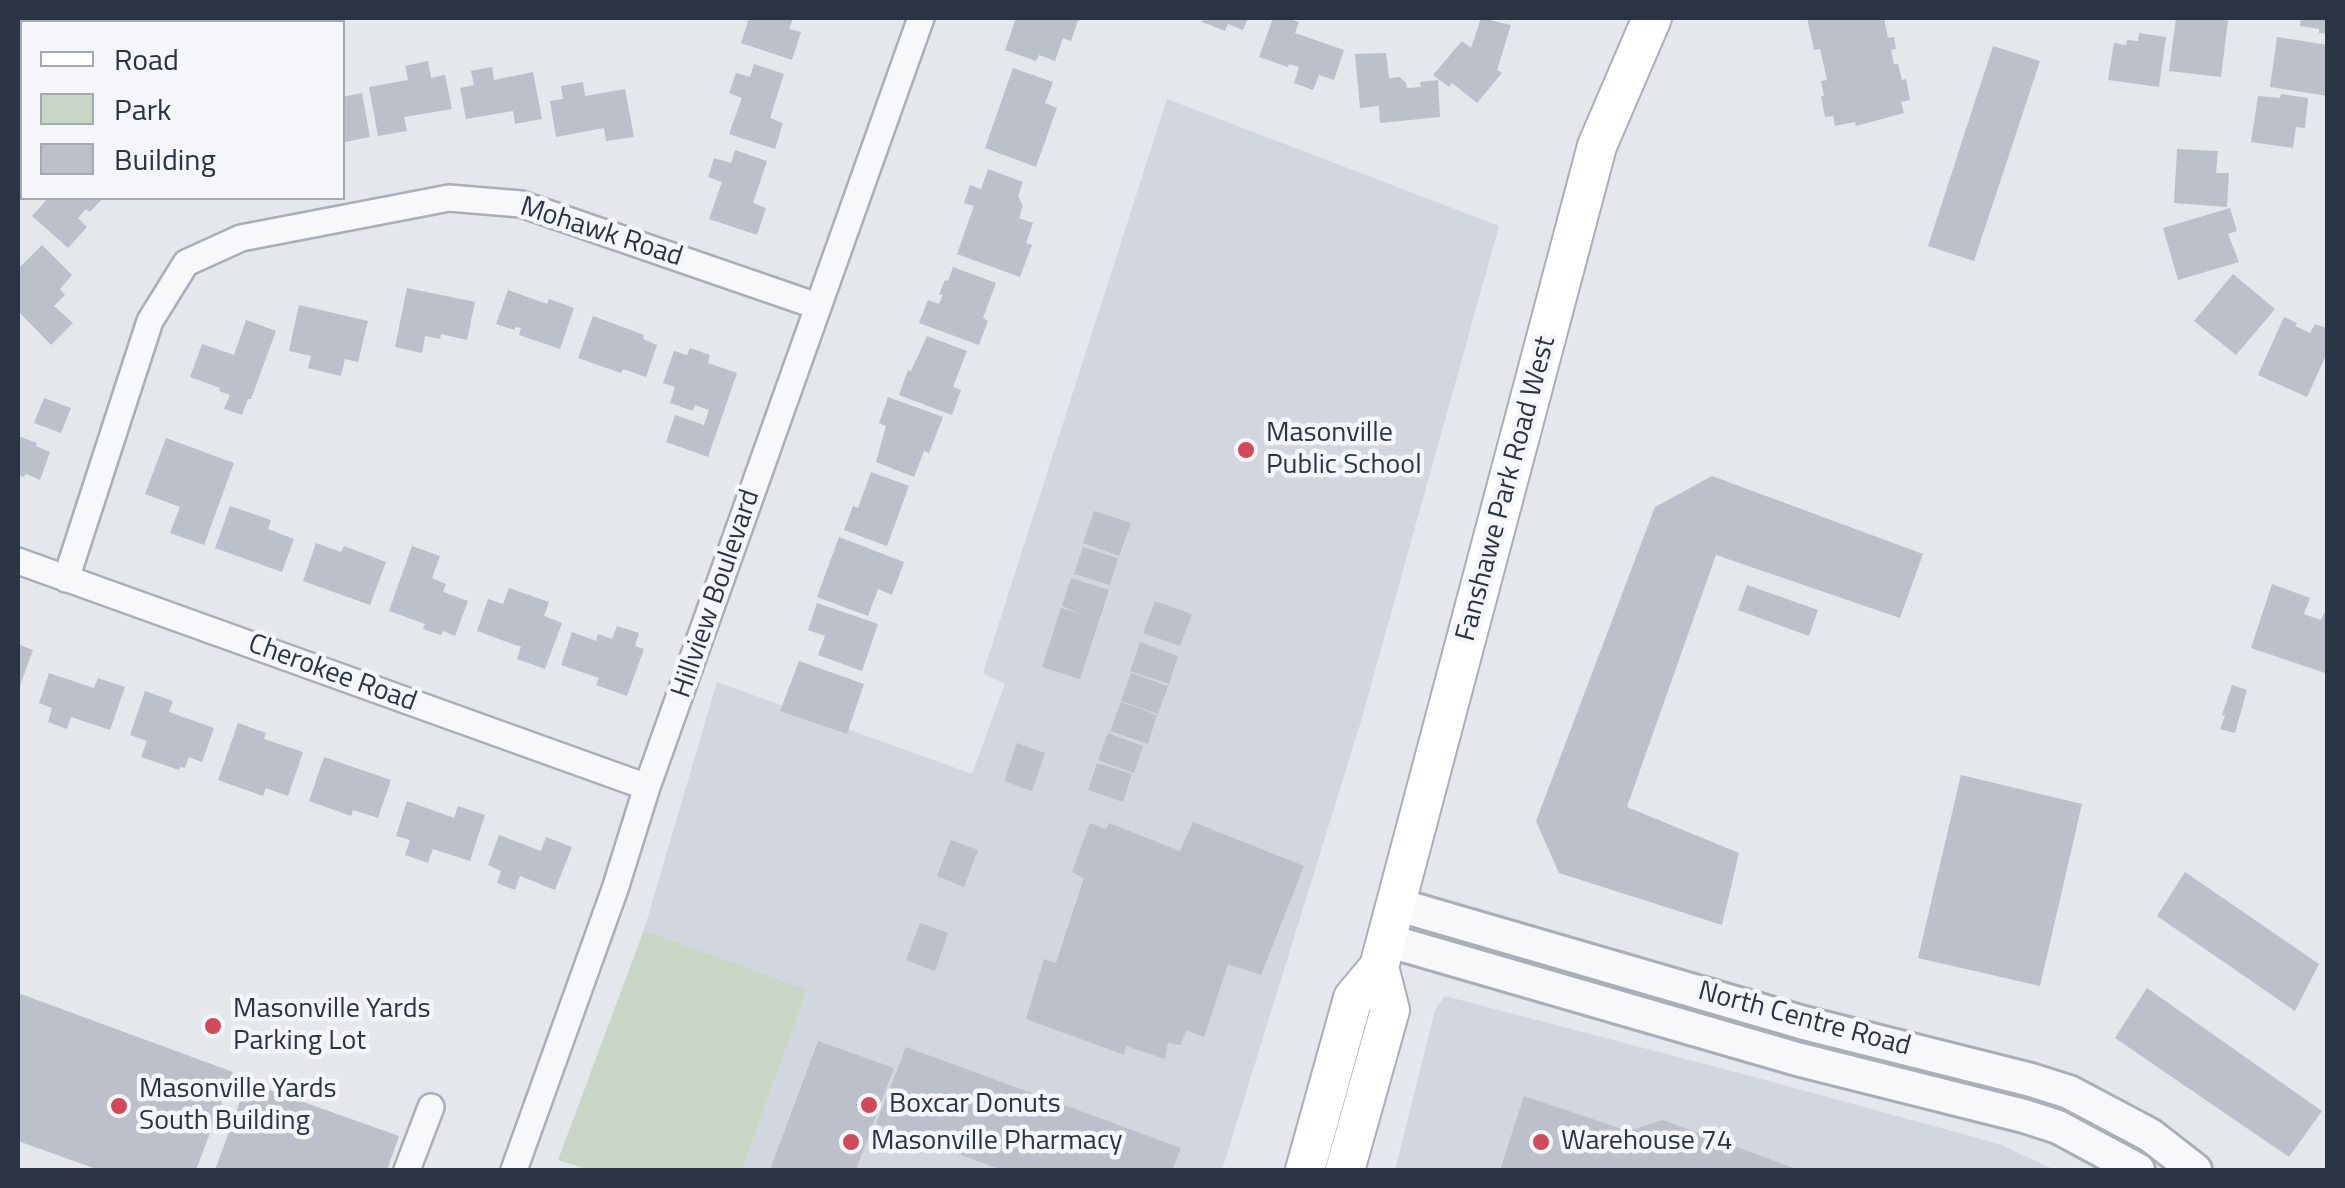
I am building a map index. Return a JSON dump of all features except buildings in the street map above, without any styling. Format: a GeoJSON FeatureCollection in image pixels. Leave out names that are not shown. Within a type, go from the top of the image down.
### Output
{"type":"FeatureCollection","features":[{"type":"Feature","properties":{"kind":"main road","name":"Fanshawe Park Road West"},"geometry":{"type":"LineString","coordinates":[[1305,1170],[1353,998],[1382,954],[1598,146],[1652,18]]}},
{"type":"Feature","properties":{"kind":"main road","name":"Fanshawe Park Road West"},"geometry":{"type":"LineString","coordinates":[[1345,1170],[1390,1010],[1382,954]]}},
{"type":"Feature","properties":{"kind":"street","name":"Hillview Boulevard"},"geometry":{"type":"LineString","coordinates":[[514,1170],[921,18]]}},
{"type":"Feature","properties":{"kind":"street","name":"Mohawk Road"},"geometry":{"type":"LineString","coordinates":[[66,579],[150,322],[186,263],[242,238],[449,198],[522,204],[817,306]]}},
{"type":"Feature","properties":{"kind":"street","name":"Cherokee Road"},"geometry":{"type":"LineString","coordinates":[[18,560],[647,787]]}},
{"type":"Feature","properties":{"kind":"street","name":"North Centre Road"},"geometry":{"type":"LineString","coordinates":[[1396,904],[1804,1023],[2070,1092],[2150,1135],[2196,1170]]}},
{"type":"Feature","properties":{"kind":"street","name":"North Centre Road"},"geometry":{"type":"LineString","coordinates":[[1382,954],[2024,1116],[2058,1127],[2138,1170]]}},
{"type":"Feature","properties":{"kind":"street"},"geometry":{"type":"LineString","coordinates":[[408,1170],[431,1107]]}},
{"type":"Feature","properties":{"kind":"shaded area","name":"Masonville Public School"},"geometry":{"type":"Polygon","coordinates":[[[1167,99],[1499,226],[1361,721],[1222,1170],[742,1170],[806,991],[644,930],[717,682],[972,774],[1005,684],[983,673],[1167,99]]]}},
{"type":"Feature","properties":{"kind":"shaded area"},"geometry":{"type":"Polygon","coordinates":[[[1445,996],[1999,1144],[2055,1170],[1395,1170],[1435,1010],[1445,996]]]}},
{"type":"Feature","properties":{"kind":"green space"},"geometry":{"type":"Polygon","coordinates":[[[644,930],[807,990],[742,1170],[590,1170],[558,1160],[644,930]]]}},
{"type":"Feature","properties":{"kind":"place","name":"Masonville Public School"},"geometry":{"type":"Point","coordinates":[1246,450]}},
{"type":"Feature","properties":{"kind":"place","name":"Masonville Yards Parking Lot"},"geometry":{"type":"Point","coordinates":[213,1026]}},
{"type":"Feature","properties":{"kind":"place","name":"Boxcar Donuts"},"geometry":{"type":"Point","coordinates":[869,1105]}},
{"type":"Feature","properties":{"kind":"place","name":"Masonville Yards South Building"},"geometry":{"type":"Point","coordinates":[119,1106]}},
{"type":"Feature","properties":{"kind":"place","name":"Masonville Pharmacy"},"geometry":{"type":"Point","coordinates":[851,1142]}},
{"type":"Feature","properties":{"kind":"place","name":"Warehouse 74"},"geometry":{"type":"Point","coordinates":[1541,1142]}}]}
